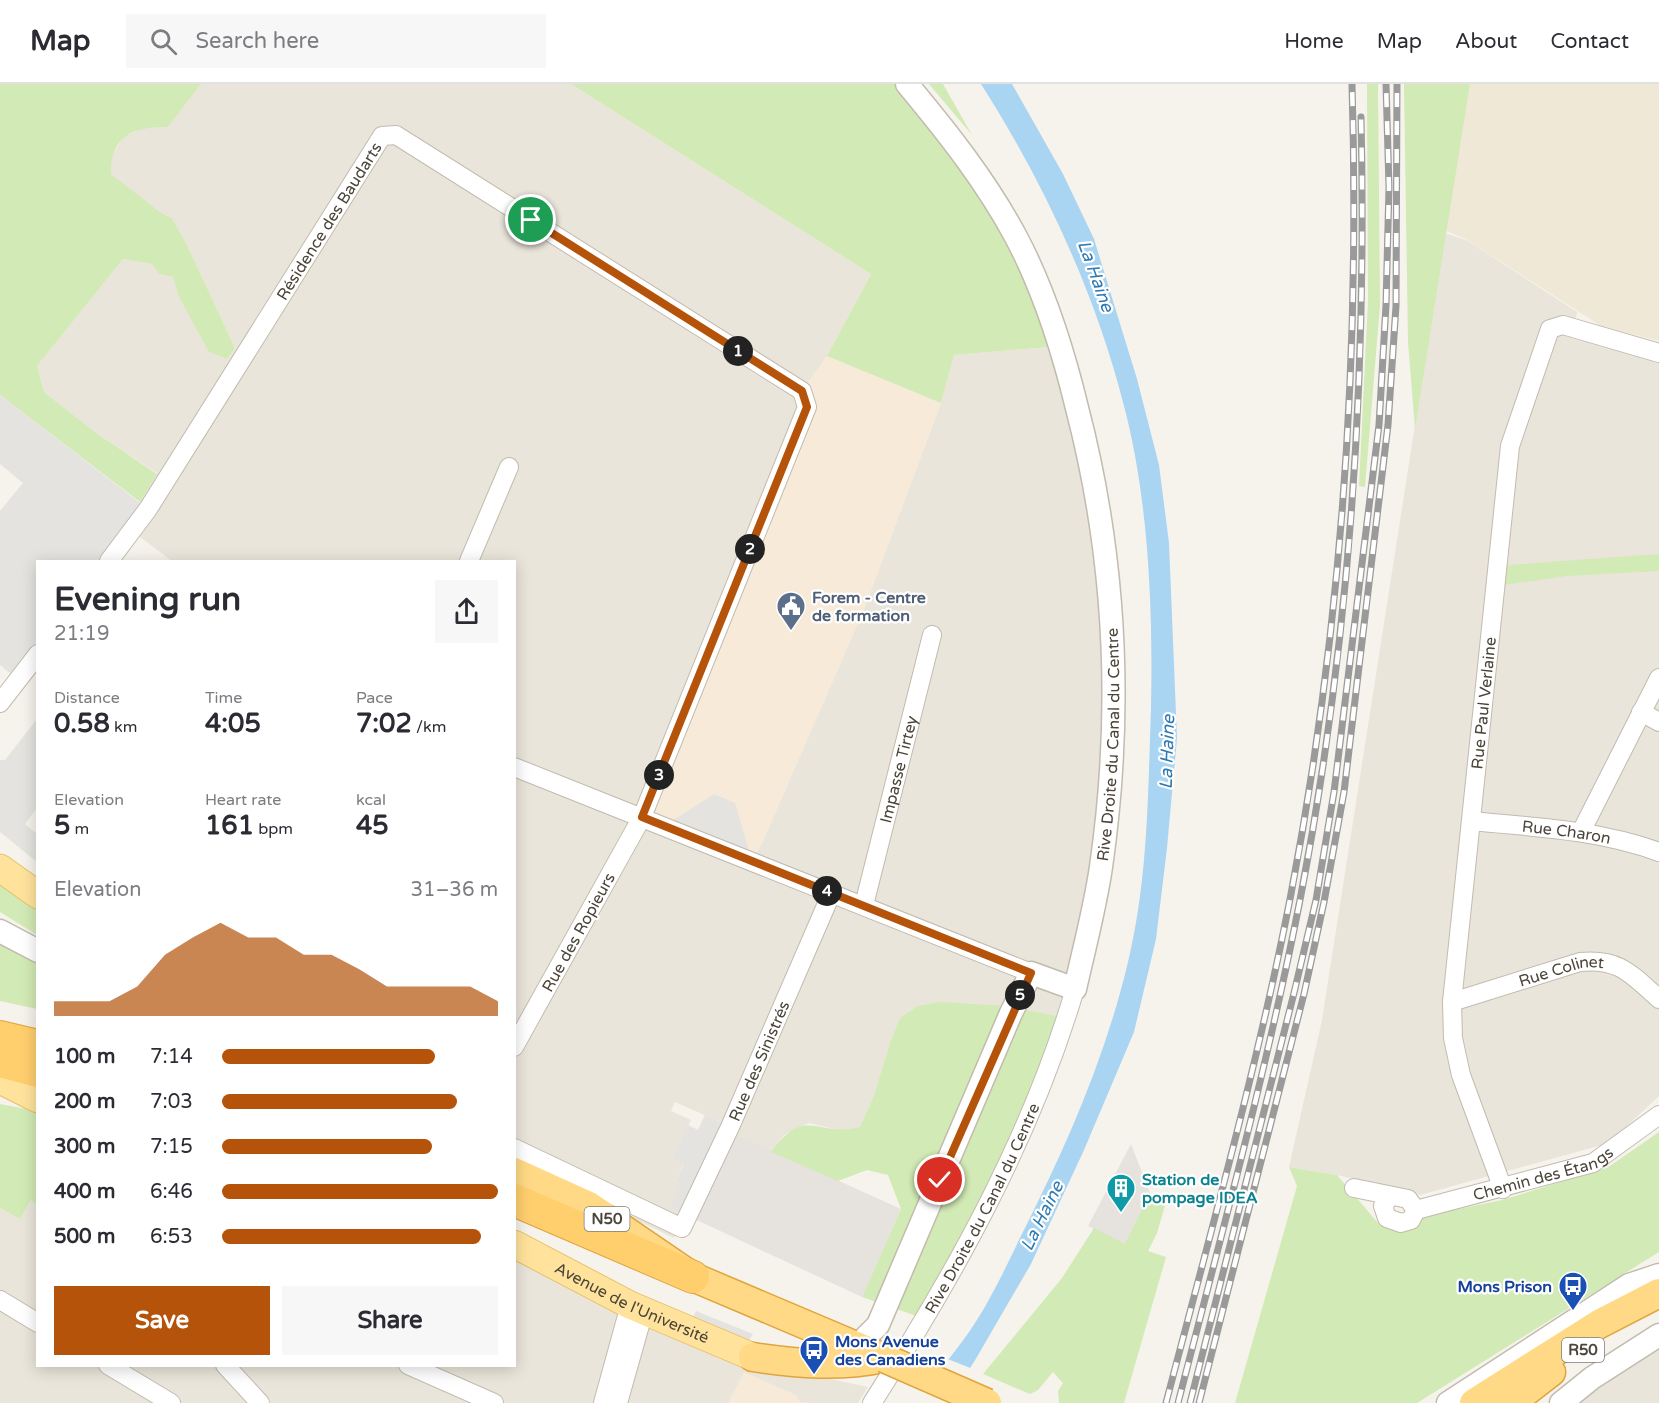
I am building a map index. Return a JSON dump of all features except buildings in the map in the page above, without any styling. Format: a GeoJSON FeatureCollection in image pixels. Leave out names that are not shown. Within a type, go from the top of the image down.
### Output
{"type":"FeatureCollection","features":[{"type":"Feature","properties":{"kind":"highway"},"geometry":{"type":"LineString","coordinates":[[0,1016],[36,1025]]}},
{"type":"Feature","properties":{"kind":"highway"},"geometry":{"type":"LineString","coordinates":[[0,1037],[18,1065]]}},
{"type":"Feature","properties":{"kind":"highway","name":"N50"},"geometry":{"type":"LineString","coordinates":[[516,1174],[589,1206],[693,1276],[987,1403]]}},
{"type":"Feature","properties":{"kind":"highway"},"geometry":{"type":"LineString","coordinates":[[516,1201],[693,1276]]}},
{"type":"Feature","properties":{"kind":"highway"},"geometry":{"type":"LineString","coordinates":[[1474,1403],[1530,1365],[1657,1288]]}},
{"type":"Feature","properties":{"kind":"highway","name":"R50"},"geometry":{"type":"LineString","coordinates":[[1511,1403],[1657,1288]]}},
{"type":"Feature","properties":{"kind":"highway"},"geometry":{"type":"LineString","coordinates":[[753,1357],[821,1366],[854,1364],[884,1358]]}},
{"type":"Feature","properties":{"kind":"highway"},"geometry":{"type":"LineString","coordinates":[[1484,1403],[1530,1365]]}},
{"type":"Feature","properties":{"kind":"main road"},"geometry":{"type":"LineString","coordinates":[[0,867],[36,894]]}},
{"type":"Feature","properties":{"kind":"main road"},"geometry":{"type":"LineString","coordinates":[[18,1065],[36,1096]]}},
{"type":"Feature","properties":{"kind":"main road","name":"Avenue de l'Université"},"geometry":{"type":"LineString","coordinates":[[516,1245],[637,1308],[753,1357]]}},
{"type":"Feature","properties":{"kind":"street","name":"Rive Droite du Canal du Centre"},"geometry":{"type":"LineString","coordinates":[[872,1403],[925,1319],[1030,1118],[1075,989],[1101,867],[1112,720],[1111,603],[1098,504],[1071,384],[1034,275],[1016,237],[974,169],[907,84]]}},
{"type":"Feature","properties":{"kind":"street","name":"Résidence des Baudarts"},"geometry":{"type":"LineString","coordinates":[[110,560],[148,509],[382,136],[396,135],[802,391],[807,407],[642,817]]}},
{"type":"Feature","properties":{"kind":"street","name":"Rue Paul Verlaine"},"geometry":{"type":"LineString","coordinates":[[1503,1189],[1461,1075],[1454,1038],[1452,1002],[1510,446],[1550,329],[1563,325],[1659,353]]}},
{"type":"Feature","properties":{"kind":"street"},"geometry":{"type":"LineString","coordinates":[[469,560],[509,467]]}},
{"type":"Feature","properties":{"kind":"street","name":"Impasse Tirtey"},"geometry":{"type":"LineString","coordinates":[[864,905],[932,635]]}},
{"type":"Feature","properties":{"kind":"street"},"geometry":{"type":"LineString","coordinates":[[0,703],[36,657]]}},
{"type":"Feature","properties":{"kind":"street"},"geometry":{"type":"LineString","coordinates":[[1581,832],[1659,678]]}},
{"type":"Feature","properties":{"kind":"street"},"geometry":{"type":"LineString","coordinates":[[1641,712],[1659,722]]}},
{"type":"Feature","properties":{"kind":"street"},"geometry":{"type":"LineString","coordinates":[[516,768],[1075,989]]}},
{"type":"Feature","properties":{"kind":"street","name":"Rue des Ropieurs"},"geometry":{"type":"LineString","coordinates":[[516,1043],[642,817]]}},
{"type":"Feature","properties":{"kind":"street","name":"Rue Charon"},"geometry":{"type":"LineString","coordinates":[[1471,821],[1581,832],[1637,844],[1659,852]]}},
{"type":"Feature","properties":{"kind":"street","name":"Rue des Sinistrés"},"geometry":{"type":"LineString","coordinates":[[516,1149],[682,1228],[730,1127],[832,892]]}},
{"type":"Feature","properties":{"kind":"street"},"geometry":{"type":"LineString","coordinates":[[0,931],[36,950]]}},
{"type":"Feature","properties":{"kind":"street","name":"Rue Colinet"},"geometry":{"type":"LineString","coordinates":[[1452,1002],[1580,962],[1600,960],[1622,966],[1659,999]]}},
{"type":"Feature","properties":{"kind":"street"},"geometry":{"type":"LineString","coordinates":[[857,1346],[878,1325],[1007,1023],[1031,973]]}},
{"type":"Feature","properties":{"kind":"street"},"geometry":{"type":"LineString","coordinates":[[0,1096],[36,1099]]}},
{"type":"Feature","properties":{"kind":"street","name":"Chemin des Étangs"},"geometry":{"type":"LineString","coordinates":[[1354,1188],[1408,1199],[1416,1210],[1503,1189],[1593,1163],[1659,1115]]}},
{"type":"Feature","properties":{"kind":"street"},"geometry":{"type":"LineString","coordinates":[[1448,1403],[1629,1285],[1657,1288]]}},
{"type":"Feature","properties":{"kind":"street"},"geometry":{"type":"LineString","coordinates":[[0,1300],[36,1322]]}},
{"type":"Feature","properties":{"kind":"street"},"geometry":{"type":"LineString","coordinates":[[603,1403],[637,1308]]}},
{"type":"Feature","properties":{"kind":"street"},"geometry":{"type":"LineString","coordinates":[[618,1403],[637,1308]]}},
{"type":"Feature","properties":{"kind":"street"},"geometry":{"type":"LineString","coordinates":[[1561,1403],[1610,1366],[1659,1335]]}},
{"type":"Feature","properties":{"kind":"street"},"geometry":{"type":"LineString","coordinates":[[111,1367],[171,1403]]}},
{"type":"Feature","properties":{"kind":"street"},"geometry":{"type":"LineString","coordinates":[[227,1367],[260,1403]]}},
{"type":"Feature","properties":{"kind":"street"},"geometry":{"type":"LineString","coordinates":[[413,1367],[494,1403]]}},
{"type":"Feature","properties":{"kind":"shaded area"},"geometry":{"type":"Polygon","coordinates":[[[201,84],[571,84],[871,274],[827,356],[802,391],[807,407],[642,817],[752,861],[763,841],[864,609],[941,403],[954,355],[1059,346],[1098,504],[1108,792],[1066,1018],[1025,1010],[890,1043],[874,1095],[860,1127],[843,1131],[809,1123],[784,1135],[771,1152],[728,1131],[729,1126],[675,1102],[671,1111],[691,1120],[672,1158],[684,1163],[676,1181],[681,1184],[688,1216],[674,1238],[516,1162],[516,560],[171,560],[132,531],[148,509],[140,502],[157,473],[95,432],[44,392],[37,366],[123,259],[152,264],[159,274],[173,277],[178,295],[227,359],[235,348],[172,218],[160,212],[111,175],[111,158],[123,137],[148,126],[168,127],[201,84]]]}},
{"type":"Feature","properties":{"kind":"shaded area"},"geometry":{"type":"Polygon","coordinates":[[[1470,84],[1659,84],[1659,341],[1601,326],[1467,240],[1445,230],[1470,84]]]}},
{"type":"Feature","properties":{"kind":"shaded area"},"geometry":{"type":"Polygon","coordinates":[[[1445,233],[1468,241],[1577,312],[1572,338],[1659,362],[1659,1096],[1609,1143],[1420,1195],[1337,1175],[1289,1167],[1322,1020],[1445,233]]]}},
{"type":"Feature","properties":{"kind":"shaded area"},"geometry":{"type":"Polygon","coordinates":[[[827,356],[941,403],[864,609],[763,841],[752,861],[642,817],[807,407],[802,391],[827,356]]]}},
{"type":"Feature","properties":{"kind":"shaded area"},"geometry":{"type":"Polygon","coordinates":[[[0,395],[148,509],[110,560],[36,560],[36,655],[18,680],[0,665],[0,511],[23,483],[0,464],[0,395]]]}},
{"type":"Feature","properties":{"kind":"shaded area"},"geometry":{"type":"Polygon","coordinates":[[[36,720],[36,809],[25,824],[36,833],[36,861],[0,832],[0,760],[5,760],[36,720]]]}},
{"type":"Feature","properties":{"kind":"shaded area"},"geometry":{"type":"Polygon","coordinates":[[[714,794],[735,803],[752,861],[664,826],[714,794]]]}},
{"type":"Feature","properties":{"kind":"shaded area"},"geometry":{"type":"Polygon","coordinates":[[[705,1115],[730,1127],[688,1216],[670,1208],[681,1184],[676,1181],[684,1164],[672,1158],[688,1125],[698,1130],[705,1115]]]}},
{"type":"Feature","properties":{"kind":"shaded area"},"geometry":{"type":"Polygon","coordinates":[[[728,1131],[901,1209],[862,1297],[688,1216],[728,1131]]]}},
{"type":"Feature","properties":{"kind":"shaded area"},"geometry":{"type":"Polygon","coordinates":[[[1131,1144],[1150,1193],[1125,1245],[1088,1226],[1131,1144]]]}},
{"type":"Feature","properties":{"kind":"shaded area"},"geometry":{"type":"Polygon","coordinates":[[[31,1200],[36,1204],[36,1367],[516,1367],[516,1260],[664,1330],[817,1376],[868,1387],[858,1403],[0,1403],[0,1208],[20,1219],[31,1200]]]}},
{"type":"Feature","properties":{"kind":"shaded area"},"geometry":{"type":"Polygon","coordinates":[[[696,1311],[753,1334],[746,1346],[690,1323],[696,1311]]]}},
{"type":"Feature","properties":{"kind":"shaded area"},"geometry":{"type":"Polygon","coordinates":[[[1659,1335],[1659,1403],[1561,1403],[1659,1335]]]}},
{"type":"Feature","properties":{"kind":"shaded area"},"geometry":{"type":"Polygon","coordinates":[[[744,1372],[796,1395],[800,1402],[812,1403],[728,1403],[744,1372]]]}},
{"type":"Feature","properties":{"kind":"green space"},"geometry":{"type":"Polygon","coordinates":[[[0,84],[201,84],[168,127],[135,131],[120,142],[115,150],[111,174],[160,212],[172,218],[235,348],[227,359],[209,352],[178,295],[173,277],[159,274],[152,264],[123,259],[37,366],[44,392],[95,432],[157,474],[140,502],[0,395],[0,84]]]}},
{"type":"Feature","properties":{"kind":"green space"},"geometry":{"type":"Polygon","coordinates":[[[571,84],[907,84],[974,169],[1059,346],[954,355],[941,403],[827,356],[871,274],[571,84]]]}},
{"type":"Feature","properties":{"kind":"green space"},"geometry":{"type":"Polygon","coordinates":[[[929,84],[943,84],[972,135],[929,84]]]}},
{"type":"Feature","properties":{"kind":"green space"},"geometry":{"type":"Polygon","coordinates":[[[1367,84],[1378,84],[1380,305],[1365,487],[1359,486],[1368,301],[1367,84]]]}},
{"type":"Feature","properties":{"kind":"green space"},"geometry":{"type":"Polygon","coordinates":[[[1404,84],[1470,84],[1415,429],[1408,342],[1404,84]]]}},
{"type":"Feature","properties":{"kind":"green space"},"geometry":{"type":"Polygon","coordinates":[[[1659,554],[1659,571],[1567,576],[1504,585],[1507,565],[1659,554]]]}},
{"type":"Feature","properties":{"kind":"green space"},"geometry":{"type":"Polygon","coordinates":[[[0,881],[36,909],[36,934],[0,912],[0,881]]]}},
{"type":"Feature","properties":{"kind":"green space"},"geometry":{"type":"Polygon","coordinates":[[[0,938],[36,957],[36,1009],[0,1001],[0,938]]]}},
{"type":"Feature","properties":{"kind":"green space"},"geometry":{"type":"Polygon","coordinates":[[[941,1002],[1007,1006],[1066,1018],[925,1319],[862,1297],[901,1209],[888,1175],[867,1170],[838,1181],[771,1152],[794,1129],[803,1126],[833,1129],[860,1127],[874,1095],[900,1018],[918,1006],[941,1002]]]}},
{"type":"Feature","properties":{"kind":"green space"},"geometry":{"type":"Polygon","coordinates":[[[0,1104],[36,1111],[36,1204],[31,1200],[20,1219],[0,1208],[0,1104]]]}},
{"type":"Feature","properties":{"kind":"green space"},"geometry":{"type":"Polygon","coordinates":[[[1659,1132],[1659,1252],[1417,1403],[1235,1403],[1297,1186],[1289,1167],[1337,1175],[1378,1223],[1398,1232],[1416,1226],[1424,1216],[1502,1200],[1607,1168],[1659,1132]]]}},
{"type":"Feature","properties":{"kind":"green space"},"geometry":{"type":"Polygon","coordinates":[[[1150,1193],[1167,1199],[1157,1233],[1148,1251],[1166,1257],[1124,1403],[1059,1403],[1058,1391],[1063,1383],[1053,1372],[1038,1390],[1030,1394],[983,1374],[1062,1278],[1094,1228],[1125,1244],[1150,1193]]]}},
{"type":"Feature","properties":{"kind":"water","name":"La Haine"},"geometry":{"type":"Polygon","coordinates":[[[981,84],[1012,84],[1063,174],[1094,239],[1137,379],[1159,465],[1169,543],[1177,738],[1156,939],[1134,1032],[1084,1150],[1031,1264],[974,1362],[947,1403],[912,1403],[955,1351],[986,1305],[1037,1205],[1096,1068],[1119,998],[1135,931],[1148,804],[1151,633],[1148,556],[1139,480],[1124,406],[1098,322],[1065,239],[1026,160],[981,84]]]}},
{"type":"Feature","properties":{"kind":"pier"},"geometry":{"type":"Polygon","coordinates":[[[945,1358],[973,1369],[950,1403],[909,1403],[945,1358]]]}},
{"type":"Feature","properties":{"kind":"railway"},"geometry":{"type":"LineString","coordinates":[[1166,1403],[1264,1022],[1309,794],[1335,592],[1344,490],[1353,287],[1352,84]]}},
{"type":"Feature","properties":{"kind":"railway"},"geometry":{"type":"LineString","coordinates":[[1190,1403],[1316,900],[1334,792],[1379,425],[1386,305],[1389,187],[1386,84]]}},
{"type":"Feature","properties":{"kind":"railway"},"geometry":{"type":"LineString","coordinates":[[1199,1403],[1304,994],[1344,792],[1388,425],[1396,306],[1397,84]]}},
{"type":"Feature","properties":{"kind":"railway"},"geometry":{"type":"LineString","coordinates":[[1178,1403],[1243,1152],[1287,963],[1317,803],[1331,706],[1343,608],[1358,412],[1362,216],[1361,117]]}},
{"type":"Feature","properties":{"kind":"place","name":"Forem - Centre de formation"},"geometry":{"type":"Point","coordinates":[791,632]}},
{"type":"Feature","properties":{"kind":"place","name":"Station de pompage IDEA"},"geometry":{"type":"Point","coordinates":[1121,1214]}},
{"type":"Feature","properties":{"kind":"place","name":"Mons Prison"},"geometry":{"type":"Point","coordinates":[1573,1312]}},
{"type":"Feature","properties":{"kind":"place","name":"Mons Avenue des Canadiens"},"geometry":{"type":"Point","coordinates":[814,1376]}},
{"type":"Feature","properties":{"kind":"route"},"geometry":{"type":"LineString","coordinates":[[531,220],[802,391],[807,407],[642,817],[1031,973],[1011,1013],[940,1180]]}}]}
